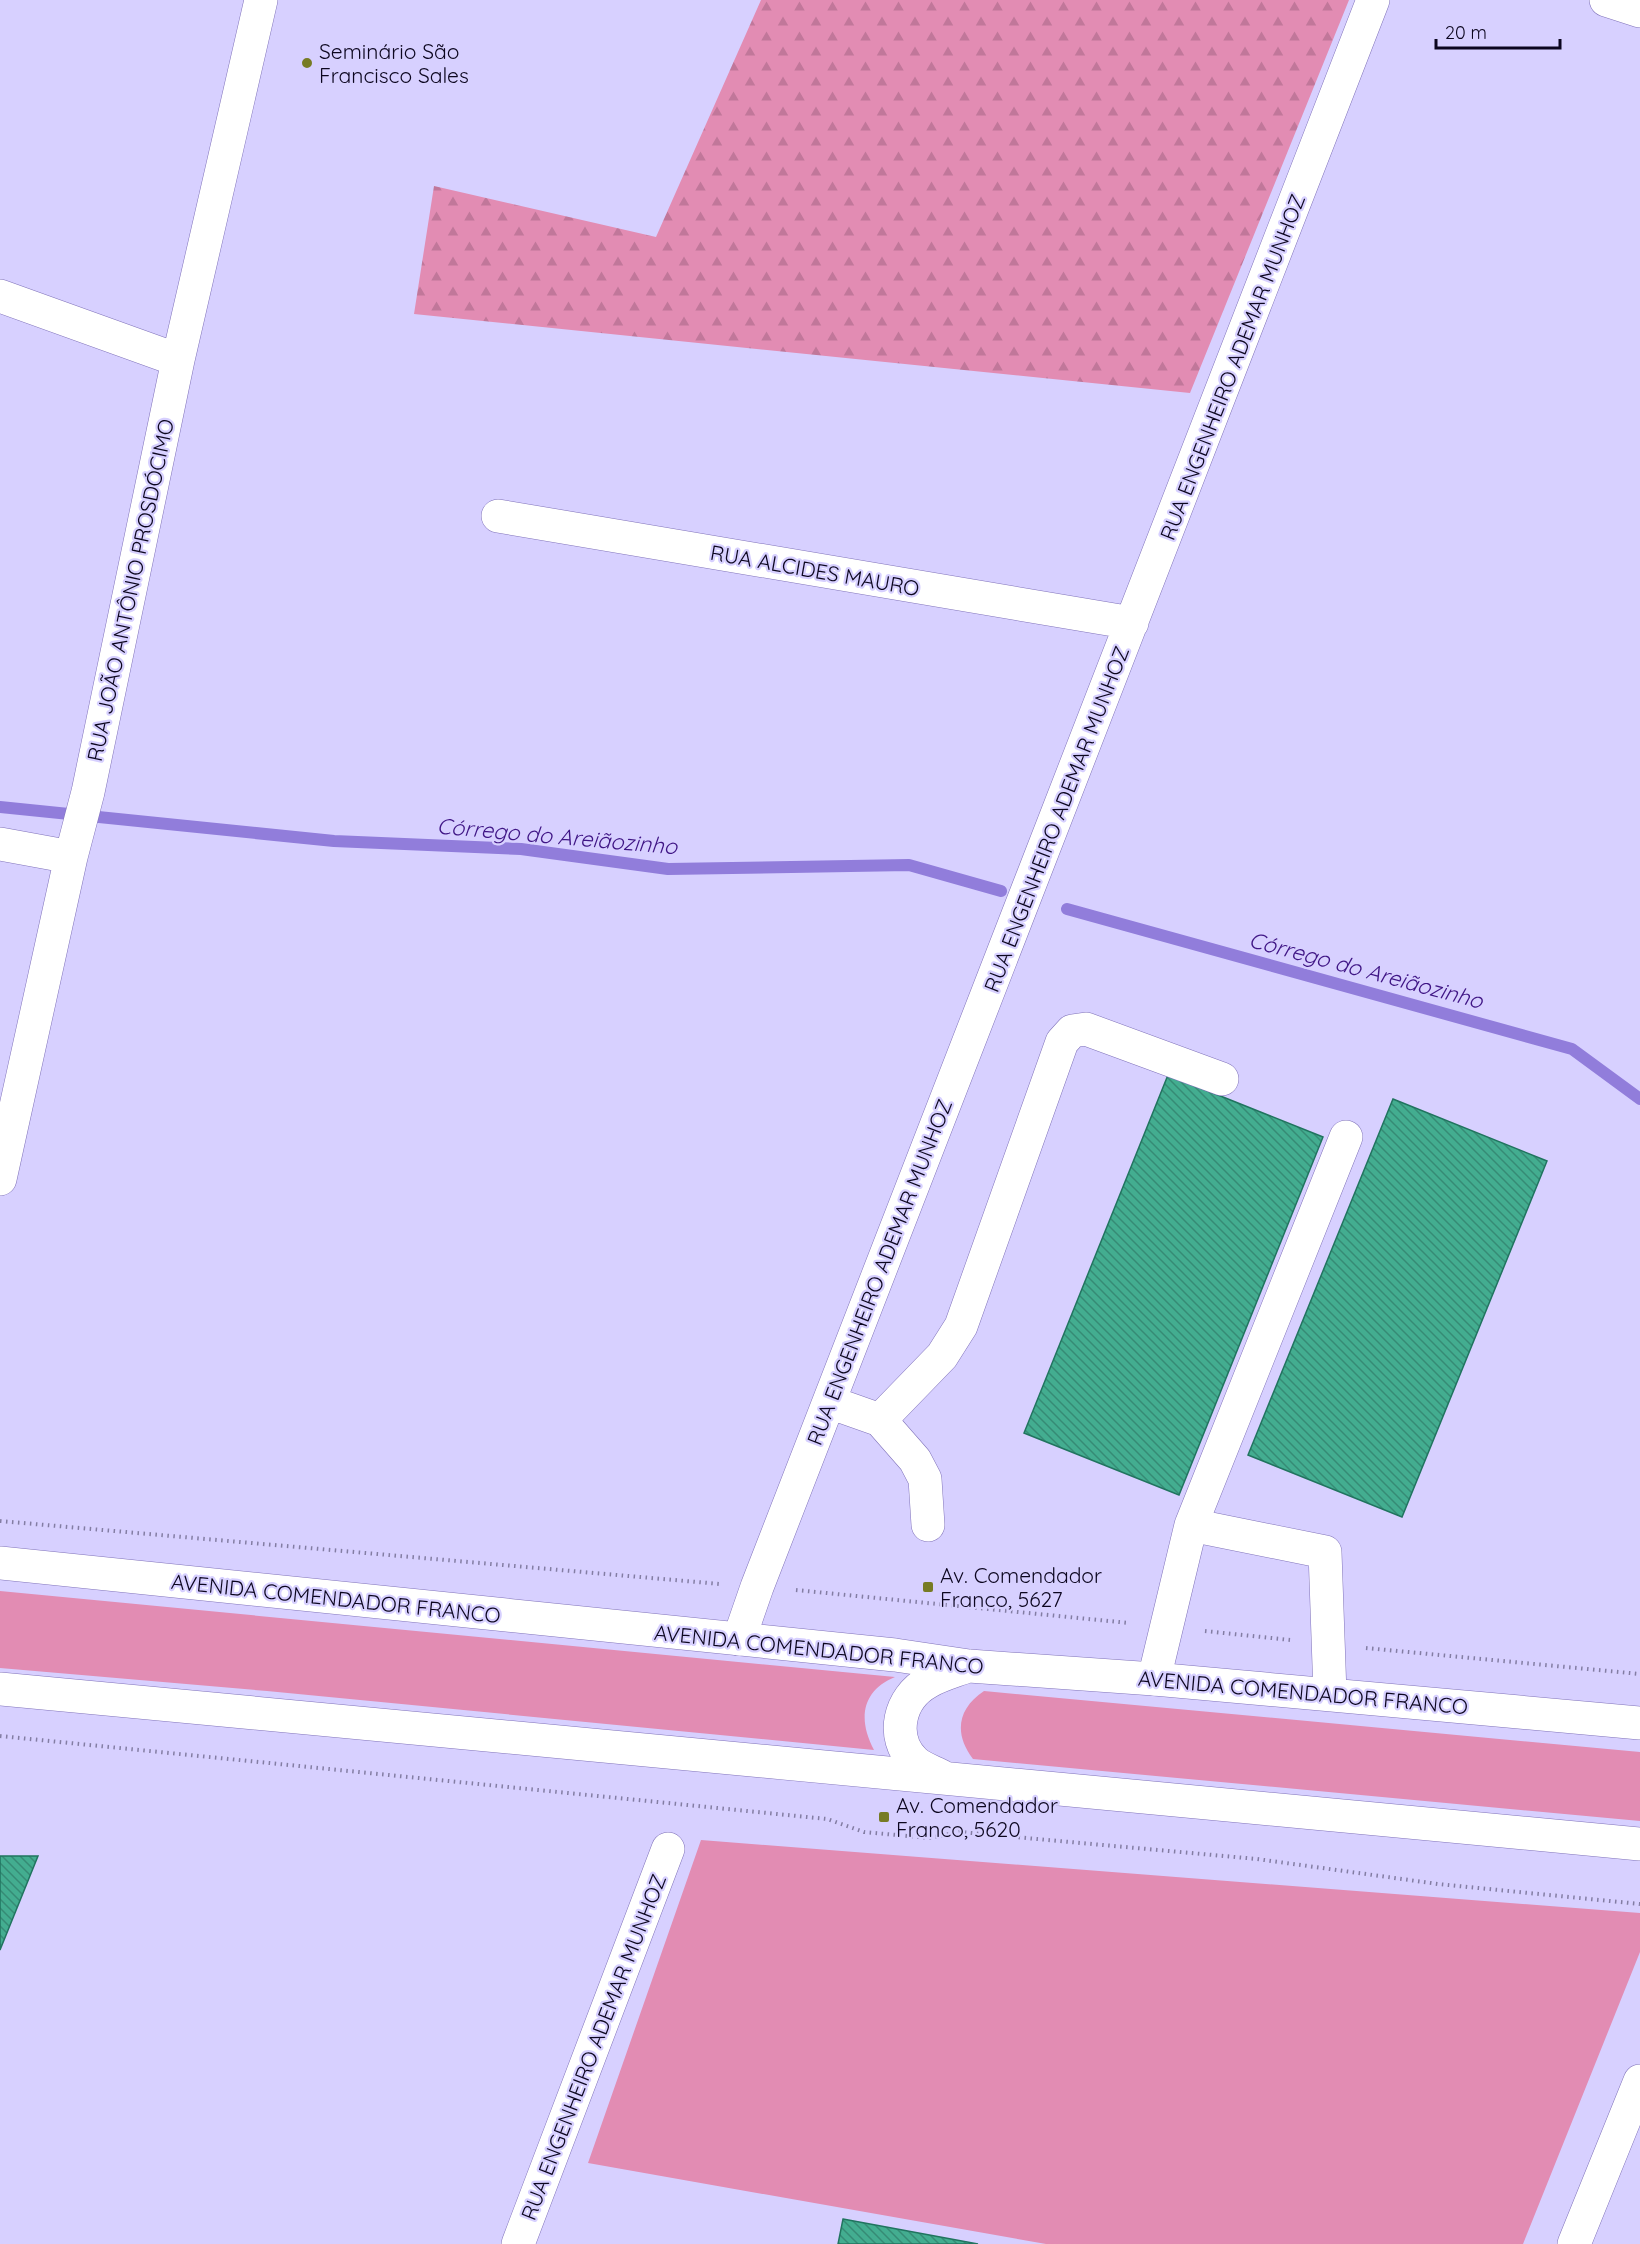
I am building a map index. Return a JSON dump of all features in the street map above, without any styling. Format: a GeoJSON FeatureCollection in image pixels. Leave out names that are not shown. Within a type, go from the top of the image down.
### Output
{"type":"FeatureCollection","features":[{"type":"Feature","properties":{"kind":"main road","name":"RUA JOÃO ANTÔNIO PROSDÓCIMO"},"geometry":{"type":"LineString","coordinates":[[0,1179],[74,845],[88,792],[178,360],[261,0]]}},
{"type":"Feature","properties":{"kind":"main road","name":"RUA ENGENHEIRO ADEMAR MUNHOZ"},"geometry":{"type":"LineString","coordinates":[[739,1640],[757,1587],[1374,0]]}},
{"type":"Feature","properties":{"kind":"main road"},"geometry":{"type":"LineString","coordinates":[[1606,0],[1640,11]]}},
{"type":"Feature","properties":{"kind":"main road"},"geometry":{"type":"LineString","coordinates":[[0,296],[178,360]]}},
{"type":"Feature","properties":{"kind":"main road","name":"RUA ALCIDES MAURO"},"geometry":{"type":"LineString","coordinates":[[498,516],[1132,623]]}},
{"type":"Feature","properties":{"kind":"main road"},"geometry":{"type":"LineString","coordinates":[[0,844],[74,845]]}},
{"type":"Feature","properties":{"kind":"main road"},"geometry":{"type":"LineString","coordinates":[[880,1420],[942,1356],[961,1326],[1062,1042],[1072,1031],[1086,1029],[1222,1079]]}},
{"type":"Feature","properties":{"kind":"main road"},"geometry":{"type":"LineString","coordinates":[[1154,1679],[1191,1525],[1346,1137]]}},
{"type":"Feature","properties":{"kind":"main road"},"geometry":{"type":"LineString","coordinates":[[829,1402],[880,1420],[915,1460],[925,1479],[928,1525]]}},
{"type":"Feature","properties":{"kind":"main road"},"geometry":{"type":"LineString","coordinates":[[1191,1525],[1325,1552],[1330,1694]]}},
{"type":"Feature","properties":{"kind":"main road","name":"AVENIDA COMENDADOR FRANCO"},"geometry":{"type":"LineString","coordinates":[[0,1563],[895,1655],[969,1666],[1154,1679],[1640,1723]]}},
{"type":"Feature","properties":{"kind":"main road"},"geometry":{"type":"LineString","coordinates":[[947,1779],[915,1762],[901,1742],[900,1716],[910,1696],[928,1682],[969,1666]]}},
{"type":"Feature","properties":{"kind":"main road"},"geometry":{"type":"LineString","coordinates":[[0,1689],[1640,1844]]}},
{"type":"Feature","properties":{"kind":"main road","name":"RUA ENGENHEIRO ADEMAR MUNHOZ"},"geometry":{"type":"LineString","coordinates":[[518,2244],[668,1849]]}},
{"type":"Feature","properties":{"kind":"main road"},"geometry":{"type":"LineString","coordinates":[[1574,2244],[1640,2081]]}},
{"type":"Feature","properties":{"kind":"path"},"geometry":{"type":"LineString","coordinates":[[0,1521],[720,1584]]}},
{"type":"Feature","properties":{"kind":"path"},"geometry":{"type":"LineString","coordinates":[[807,1591],[1329,1645],[1640,1674]]}},
{"type":"Feature","properties":{"kind":"path"},"geometry":{"type":"LineString","coordinates":[[0,1736],[827,1819],[864,1833],[929,1838],[960,1832],[1257,1859],[1438,1884],[1640,1904]]}},
{"type":"Feature","properties":{"kind":"green space"},"geometry":{"type":"Polygon","coordinates":[[[761,0],[1349,0],[1190,393],[414,314],[434,186],[656,237],[761,0]]]}},
{"type":"Feature","properties":{"kind":"green space"},"geometry":{"type":"Polygon","coordinates":[[[0,1591],[895,1677],[875,1690],[866,1708],[866,1728],[874,1750],[267,1691],[0,1668],[0,1591]]]}},
{"type":"Feature","properties":{"kind":"green space"},"geometry":{"type":"Polygon","coordinates":[[[984,1691],[1640,1752],[1640,1821],[973,1759],[963,1740],[961,1722],[968,1706],[984,1691]]]}},
{"type":"Feature","properties":{"kind":"green space"},"geometry":{"type":"Polygon","coordinates":[[[701,1840],[1640,1913],[1640,1952],[1523,2244],[1046,2244],[588,2163],[701,1840]]]}},
{"type":"Feature","properties":{"kind":"building"},"geometry":{"type":"Polygon","coordinates":[[[1168,1075],[1323,1137],[1179,1495],[1024,1433],[1168,1075]]]}},
{"type":"Feature","properties":{"kind":"building"},"geometry":{"type":"Polygon","coordinates":[[[1393,1099],[1547,1161],[1402,1517],[1248,1455],[1393,1099]]]}},
{"type":"Feature","properties":{"kind":"building"},"geometry":{"type":"Polygon","coordinates":[[[0,1856],[38,1856],[0,1950],[0,1856]]]}},
{"type":"Feature","properties":{"kind":"building"},"geometry":{"type":"Polygon","coordinates":[[[843,2219],[978,2244],[838,2244],[843,2219]]]}},
{"type":"Feature","properties":{"kind":"waterway","name":"Córrego do Areiãozinho"},"geometry":{"type":"LineString","coordinates":[[0,807],[334,841],[521,849],[668,869],[909,865],[1001,891]]}},
{"type":"Feature","properties":{"kind":"waterway","name":"Córrego do Areiãozinho"},"geometry":{"type":"LineString","coordinates":[[1067,909],[1572,1049],[1640,1099]]}},
{"type":"Feature","properties":{"kind":"place","name":"Seminário São Francisco Sales"},"geometry":{"type":"Point","coordinates":[307,63]}},
{"type":"Feature","properties":{"kind":"place","name":"Av. Comendador Franco, 5627"},"geometry":{"type":"Point","coordinates":[928,1587]}},
{"type":"Feature","properties":{"kind":"place","name":"Av. Comendador Franco, 5620"},"geometry":{"type":"Point","coordinates":[884,1817]}}]}
